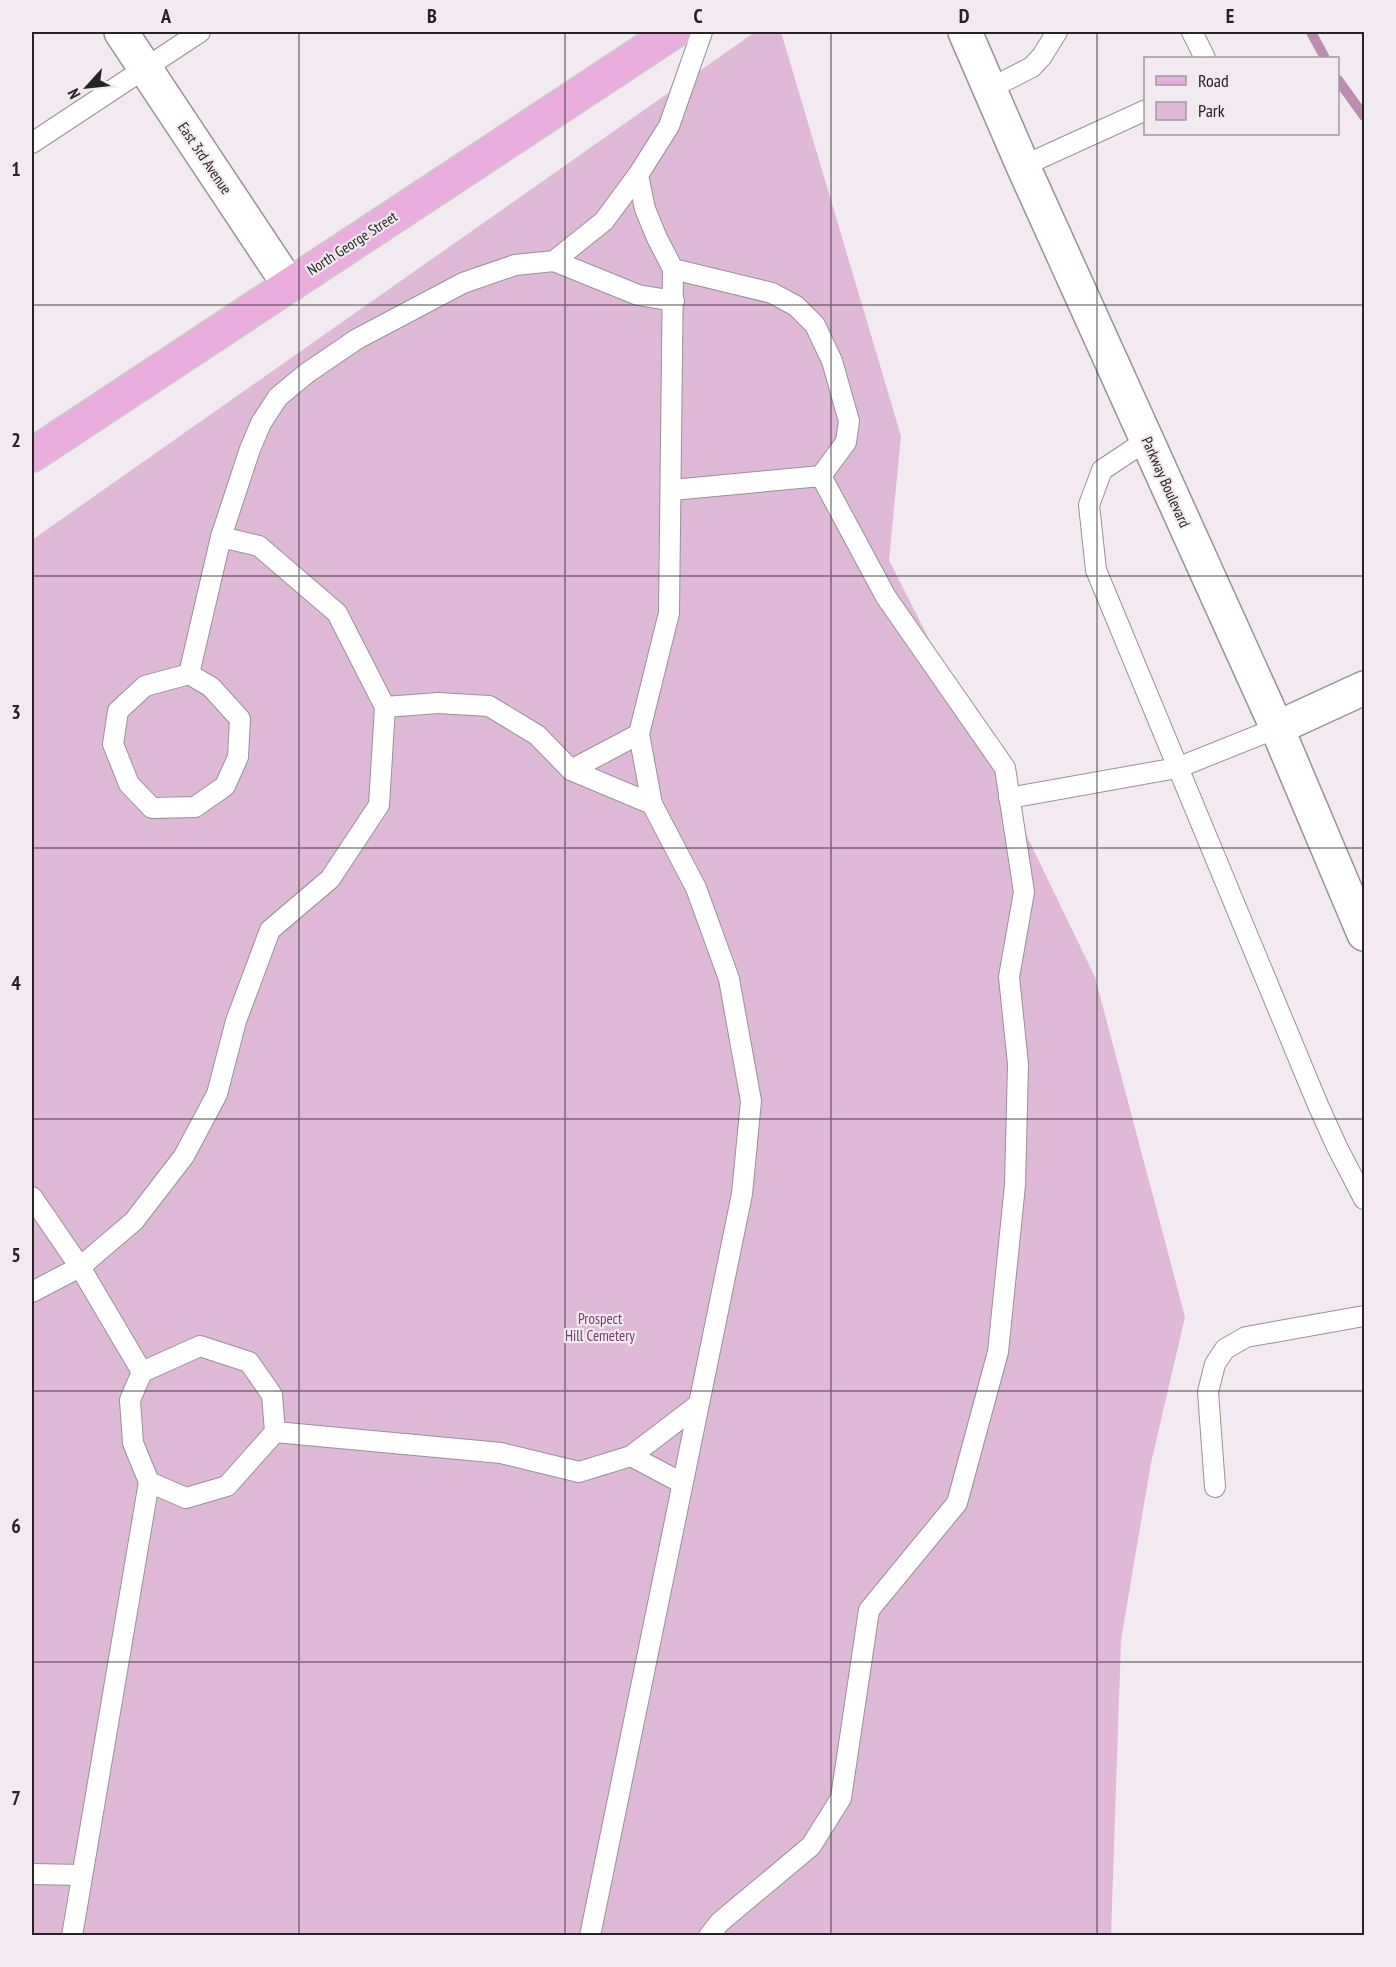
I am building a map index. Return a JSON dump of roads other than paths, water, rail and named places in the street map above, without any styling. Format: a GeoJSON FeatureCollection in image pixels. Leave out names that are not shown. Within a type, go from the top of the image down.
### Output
{"type":"FeatureCollection","features":[{"type":"Feature","properties":{"kind":"main road","name":"North George Street"},"geometry":{"type":"LineString","coordinates":[[32,455],[673,32]]}},
{"type":"Feature","properties":{"kind":"street","name":"East 3rd Avenue"},"geometry":{"type":"LineString","coordinates":[[121,32],[289,285]]}},
{"type":"Feature","properties":{"kind":"street","name":"Parkway Boulevard"},"geometry":{"type":"LineString","coordinates":[[965,32],[1023,166],[1277,728],[1365,934]]}},
{"type":"Feature","properties":{"kind":"street"},"geometry":{"type":"LineString","coordinates":[[1277,728],[1365,688]]}},
{"type":"Feature","properties":{"kind":"lane"},"geometry":{"type":"LineString","coordinates":[[32,142],[200,32]]}},
{"type":"Feature","properties":{"kind":"lane"},"geometry":{"type":"LineString","coordinates":[[555,261],[604,221],[638,175],[669,126],[702,32]]}},
{"type":"Feature","properties":{"kind":"lane"},"geometry":{"type":"LineString","coordinates":[[989,88],[1032,67],[1057,32]]}},
{"type":"Feature","properties":{"kind":"lane"},"geometry":{"type":"LineString","coordinates":[[1191,32],[1204,57]]}},
{"type":"Feature","properties":{"kind":"lane"},"geometry":{"type":"LineString","coordinates":[[1023,166],[1144,111]]}},
{"type":"Feature","properties":{"kind":"lane"},"geometry":{"type":"LineString","coordinates":[[590,1935],[742,1194],[751,1101],[729,979],[696,888],[652,804],[639,734],[669,613],[674,301],[673,268],[657,238],[645,208],[638,175]]}},
{"type":"Feature","properties":{"kind":"lane"},"geometry":{"type":"LineString","coordinates":[[189,674],[221,537],[250,449],[261,423],[278,397],[307,373],[357,339],[463,283],[515,265],[555,261],[638,295],[674,301]]}},
{"type":"Feature","properties":{"kind":"lane"},"geometry":{"type":"LineString","coordinates":[[672,490],[821,476],[846,442],[849,421],[832,361],[815,325],[796,306],[772,293],[673,268]]}},
{"type":"Feature","properties":{"kind":"lane"},"geometry":{"type":"LineString","coordinates":[[1147,440],[1102,470],[1089,505],[1096,570],[1318,1105],[1365,1199]]}},
{"type":"Feature","properties":{"kind":"lane"},"geometry":{"type":"LineString","coordinates":[[709,1935],[720,1922],[811,1846],[841,1798],[869,1610],[957,1503],[998,1352],[1015,1185],[1018,1064],[1009,977],[1024,892],[1005,768],[886,597],[821,476]]}},
{"type":"Feature","properties":{"kind":"lane"},"geometry":{"type":"LineString","coordinates":[[32,1292],[80,1267],[134,1221],[184,1156],[217,1094],[236,1021],[270,930],[330,879],[379,805],[385,707],[337,613],[259,546],[221,537]]}},
{"type":"Feature","properties":{"kind":"lane"},"geometry":{"type":"LineString","coordinates":[[189,674],[211,687],[240,719],[238,757],[225,786],[195,807],[152,808],[129,784],[113,744],[118,711],[145,686],[189,674]]}},
{"type":"Feature","properties":{"kind":"lane"},"geometry":{"type":"LineString","coordinates":[[385,707],[438,703],[489,706],[537,735],[571,770],[652,804]]}},
{"type":"Feature","properties":{"kind":"lane"},"geometry":{"type":"LineString","coordinates":[[1009,798],[1177,768],[1277,728]]}},
{"type":"Feature","properties":{"kind":"lane"},"geometry":{"type":"LineString","coordinates":[[571,770],[639,734]]}},
{"type":"Feature","properties":{"kind":"lane"},"geometry":{"type":"LineString","coordinates":[[32,1197],[80,1267],[142,1372]]}},
{"type":"Feature","properties":{"kind":"lane"},"geometry":{"type":"LineString","coordinates":[[1215,1487],[1208,1392],[1215,1364],[1225,1349],[1246,1337],[1365,1316]]}},
{"type":"Feature","properties":{"kind":"lane"},"geometry":{"type":"LineString","coordinates":[[72,1935],[148,1482],[133,1443],[130,1400],[142,1372],[200,1346],[249,1362],[272,1395],[275,1432],[227,1486],[186,1498],[148,1482]]}},
{"type":"Feature","properties":{"kind":"lane"},"geometry":{"type":"LineString","coordinates":[[275,1432],[501,1453],[579,1472],[631,1456],[698,1405]]}},
{"type":"Feature","properties":{"kind":"lane"},"geometry":{"type":"LineString","coordinates":[[631,1456],[682,1483]]}},
{"type":"Feature","properties":{"kind":"lane"},"geometry":{"type":"LineString","coordinates":[[32,1874],[82,1875]]}},
{"type":"Feature","properties":{"kind":"waterway"},"geometry":{"type":"LineString","coordinates":[[1311,32],[1324,57]]}},
{"type":"Feature","properties":{"kind":"waterway"},"geometry":{"type":"LineString","coordinates":[[1339,81],[1364,116]]}},
{"type":"Feature","properties":{"kind":"park label","name":"Prospect Hill Cemetery"},"geometry":{"type":"Point","coordinates":[600,1326]}}]}
